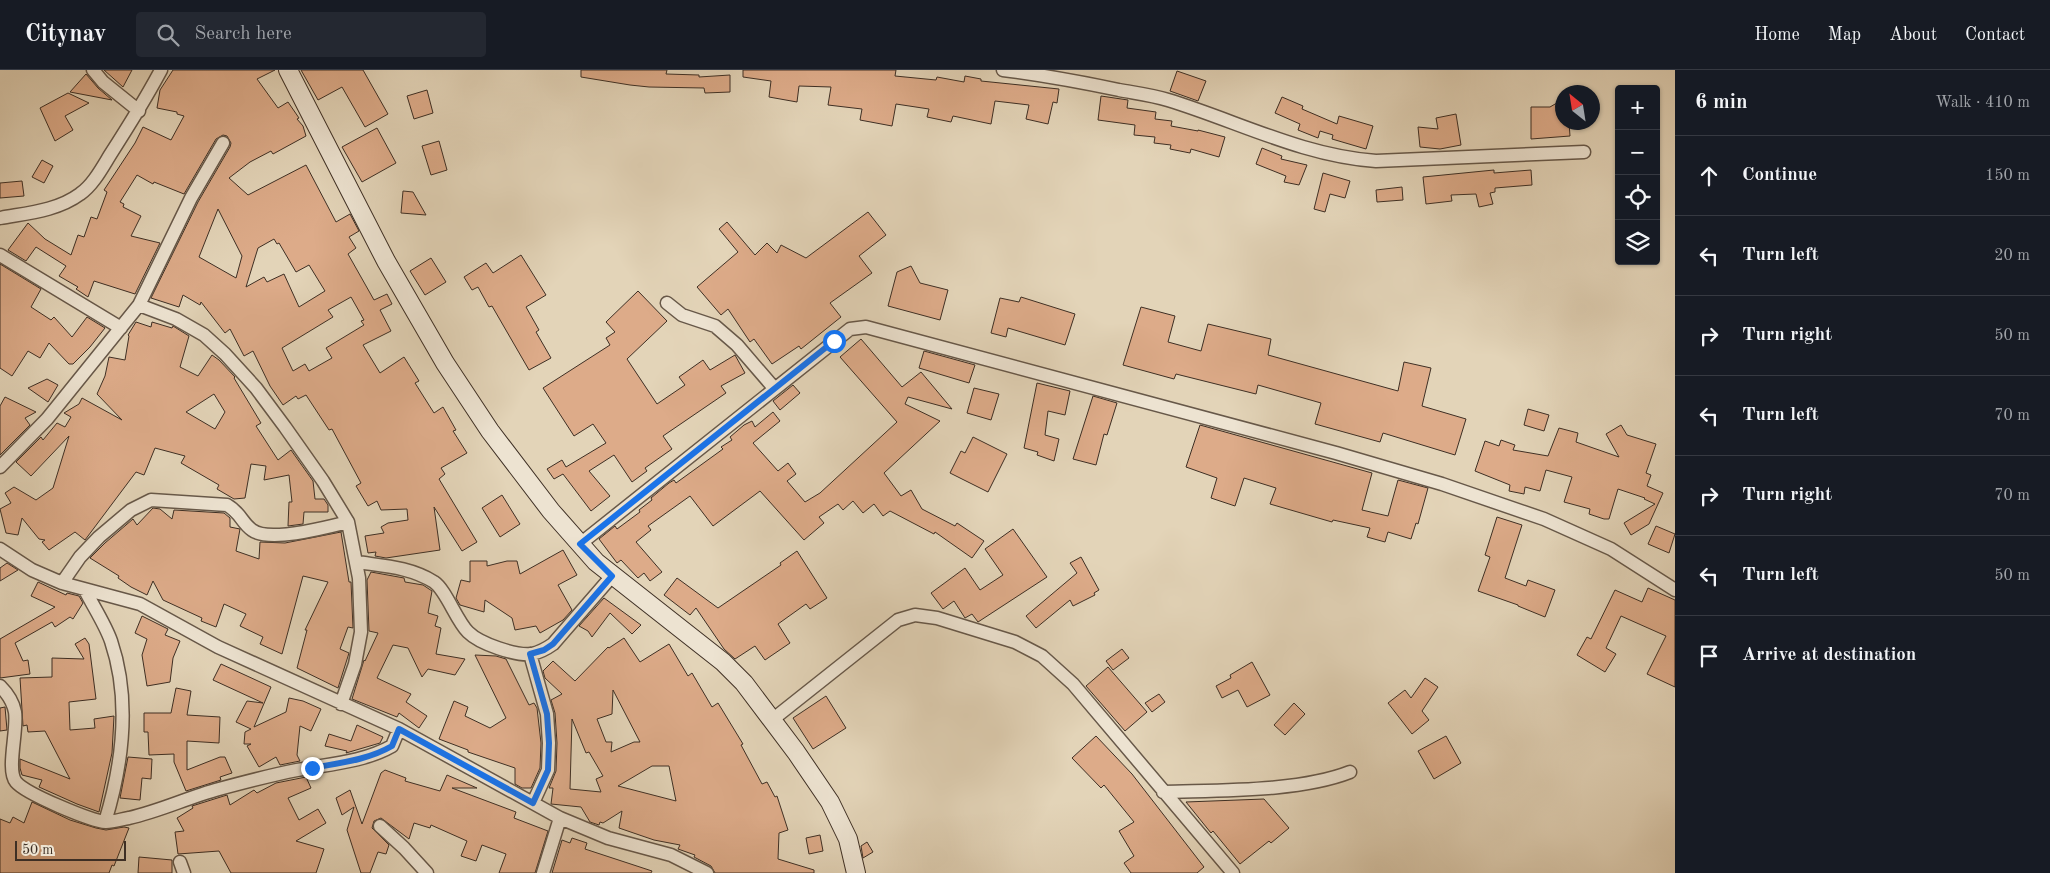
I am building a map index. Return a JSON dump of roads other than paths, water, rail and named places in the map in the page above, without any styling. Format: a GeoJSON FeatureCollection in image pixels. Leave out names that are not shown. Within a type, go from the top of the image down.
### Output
{"type":"FeatureCollection","features":[{"type":"Feature","properties":{"kind":"street"},"geometry":{"type":"LineString","coordinates":[[93,70],[103,82],[139,111]]}},
{"type":"Feature","properties":{"kind":"street"},"geometry":{"type":"LineString","coordinates":[[0,218],[60,205],[81,194],[99,173],[139,111],[161,70]]}},
{"type":"Feature","properties":{"kind":"street"},"geometry":{"type":"LineString","coordinates":[[288,70],[386,261],[450,372],[509,459],[580,544],[612,576],[723,662],[744,683],[830,802],[848,839],[856,873]]}},
{"type":"Feature","properties":{"kind":"street"},"geometry":{"type":"LineString","coordinates":[[1003,70],[1063,78],[1165,99],[1310,150],[1356,160],[1376,161],[1584,152]]}},
{"type":"Feature","properties":{"kind":"street"},"geometry":{"type":"LineString","coordinates":[[0,467],[47,419],[139,305],[191,198],[223,144]]}},
{"type":"Feature","properties":{"kind":"street"},"geometry":{"type":"LineString","coordinates":[[0,254],[121,328]]}},
{"type":"Feature","properties":{"kind":"street"},"geometry":{"type":"LineString","coordinates":[[667,303],[682,315],[715,326],[737,345],[774,388]]}},
{"type":"Feature","properties":{"kind":"street"},"geometry":{"type":"LineString","coordinates":[[139,305],[176,318],[204,335],[225,354],[256,388],[280,419],[323,481],[348,522],[357,562],[362,603],[361,632],[355,664],[341,704]]}},
{"type":"Feature","properties":{"kind":"street"},"geometry":{"type":"LineString","coordinates":[[580,544],[850,329],[866,327],[1336,453],[1442,484],[1544,520],[1610,548],[1675,590]]}},
{"type":"Feature","properties":{"kind":"street"},"geometry":{"type":"LineString","coordinates":[[62,583],[80,558],[99,537],[131,510],[151,500],[227,505],[236,510],[253,531],[265,534],[297,534],[348,522]]}},
{"type":"Feature","properties":{"kind":"street"},"geometry":{"type":"LineString","coordinates":[[0,549],[32,570],[62,583],[140,604],[218,646],[399,729],[560,818],[608,838],[671,855],[707,873]]}},
{"type":"Feature","properties":{"kind":"street"},"geometry":{"type":"LineString","coordinates":[[357,562],[403,568],[420,575],[436,584],[468,633],[485,643],[509,652],[530,654],[544,650],[553,644],[612,576]]}},
{"type":"Feature","properties":{"kind":"street"},"geometry":{"type":"LineString","coordinates":[[85,590],[111,640],[120,676],[124,711],[118,773],[105,822]]}},
{"type":"Feature","properties":{"kind":"street"},"geometry":{"type":"LineString","coordinates":[[772,720],[898,620],[915,615],[937,618],[1015,642],[1042,656],[1073,684],[1233,873]]}},
{"type":"Feature","properties":{"kind":"street"},"geometry":{"type":"LineString","coordinates":[[530,654],[547,714],[549,743],[548,770],[533,803]]}},
{"type":"Feature","properties":{"kind":"street"},"geometry":{"type":"LineString","coordinates":[[0,686],[9,696],[15,711],[16,731],[11,770],[17,783],[48,801],[105,822],[154,812],[218,789],[295,770],[344,762],[380,753],[392,746],[399,729]]}},
{"type":"Feature","properties":{"kind":"street"},"geometry":{"type":"LineString","coordinates":[[1163,792],[1278,787],[1312,782],[1350,772]]}},
{"type":"Feature","properties":{"kind":"street"},"geometry":{"type":"LineString","coordinates":[[543,873],[560,818]]}},
{"type":"Feature","properties":{"kind":"street"},"geometry":{"type":"LineString","coordinates":[[380,826],[427,873]]}}]}
